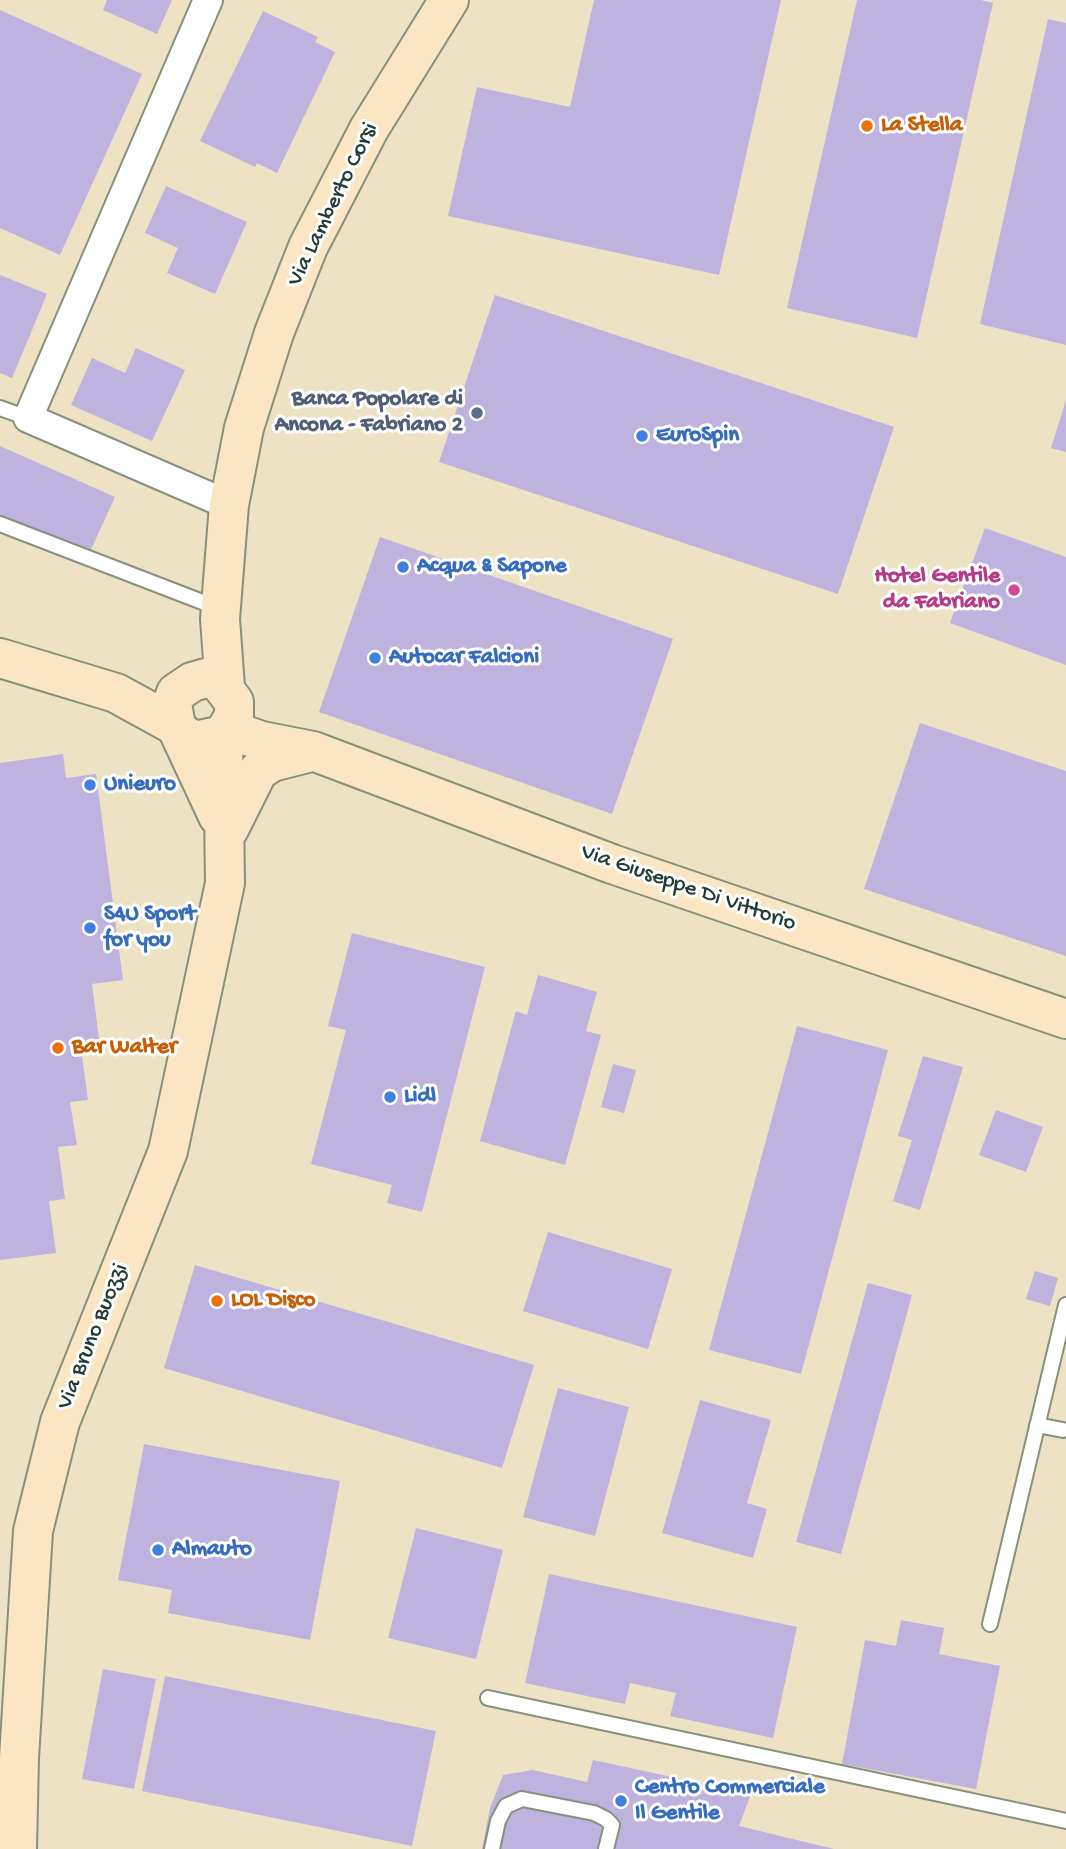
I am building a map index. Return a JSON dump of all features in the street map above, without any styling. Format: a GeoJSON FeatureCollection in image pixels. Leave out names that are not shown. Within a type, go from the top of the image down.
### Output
{"type":"FeatureCollection","features":[{"type":"Feature","properties":{"kind":"street"},"geometry":{"type":"LineString","coordinates":[[208,0],[28,418],[229,505]]}},
{"type":"Feature","properties":{"kind":"street","name":"Via Lamberto Corsi"},"geometry":{"type":"LineString","coordinates":[[227,713],[221,614],[229,505],[244,428],[274,333],[307,247],[369,129],[449,0]]}},
{"type":"Feature","properties":{"kind":"street","name":"Via Lamberto Corsi"},"geometry":{"type":"LineString","coordinates":[[178,710],[221,614]]}},
{"type":"Feature","properties":{"kind":"street","name":"Via Giuseppe Di Vittorio"},"geometry":{"type":"LineString","coordinates":[[0,659],[178,710],[194,741],[227,713]]}},
{"type":"Feature","properties":{"kind":"street","name":"Via Giuseppe Di Vittorio"},"geometry":{"type":"LineString","coordinates":[[178,710],[206,678],[227,713],[313,751],[612,864],[1066,1019]]}},
{"type":"Feature","properties":{"kind":"street","name":"Via Bruno Buozzi"},"geometry":{"type":"LineString","coordinates":[[178,710],[226,834]]}},
{"type":"Feature","properties":{"kind":"street","name":"Via Bruno Buozzi"},"geometry":{"type":"LineString","coordinates":[[17,1849],[19,1758],[33,1531],[60,1422],[168,1151],[225,883],[227,713]]}},
{"type":"Feature","properties":{"kind":"street","name":"Via Bruno Buozzi"},"geometry":{"type":"LineString","coordinates":[[226,834],[258,771],[272,762],[313,751]]}},
{"type":"Feature","properties":{"kind":"lane"},"geometry":{"type":"LineString","coordinates":[[0,408],[28,418]]}},
{"type":"Feature","properties":{"kind":"lane"},"geometry":{"type":"LineString","coordinates":[[0,524],[221,614]]}},
{"type":"Feature","properties":{"kind":"lane"},"geometry":{"type":"LineString","coordinates":[[990,1624],[1066,1306]]}},
{"type":"Feature","properties":{"kind":"lane"},"geometry":{"type":"LineString","coordinates":[[1037,1425],[1063,1430]]}},
{"type":"Feature","properties":{"kind":"lane"},"geometry":{"type":"LineString","coordinates":[[488,1698],[1066,1821]]}},
{"type":"Feature","properties":{"kind":"lane"},"geometry":{"type":"LineString","coordinates":[[492,1849],[498,1821],[506,1806],[522,1799],[594,1813],[606,1819],[612,1825],[606,1849]]}},
{"type":"Feature","properties":{"kind":"building"},"geometry":{"type":"Polygon","coordinates":[[[107,0],[172,0],[157,34],[103,10],[107,0]]]}},
{"type":"Feature","properties":{"kind":"building"},"geometry":{"type":"Polygon","coordinates":[[[594,0],[781,0],[719,275],[448,216],[477,87],[570,107],[594,0]]]}},
{"type":"Feature","properties":{"kind":"building"},"geometry":{"type":"Polygon","coordinates":[[[857,0],[981,0],[993,3],[917,338],[787,308],[857,0]]]}},
{"type":"Feature","properties":{"kind":"building"},"geometry":{"type":"Polygon","coordinates":[[[0,10],[142,74],[60,255],[0,228],[0,10]]]}},
{"type":"Feature","properties":{"kind":"building"},"geometry":{"type":"Polygon","coordinates":[[[263,11],[318,37],[315,42],[335,52],[277,173],[257,163],[255,167],[200,141],[263,11]]]}},
{"type":"Feature","properties":{"kind":"building"},"geometry":{"type":"Polygon","coordinates":[[[1048,19],[1066,23],[1066,345],[980,324],[1048,19]]]}},
{"type":"Feature","properties":{"kind":"building"},"geometry":{"type":"Polygon","coordinates":[[[166,186],[247,222],[215,294],[167,273],[178,248],[145,233],[166,186]]]}},
{"type":"Feature","properties":{"kind":"building"},"geometry":{"type":"Polygon","coordinates":[[[0,275],[47,294],[12,378],[0,373],[0,275]]]}},
{"type":"Feature","properties":{"kind":"building","name":"EuroSpin"},"geometry":{"type":"Polygon","coordinates":[[[495,295],[894,427],[838,594],[439,462],[495,295]]]}},
{"type":"Feature","properties":{"kind":"building"},"geometry":{"type":"Polygon","coordinates":[[[136,348],[185,370],[152,441],[71,405],[92,358],[125,373],[136,348]]]}},
{"type":"Feature","properties":{"kind":"building"},"geometry":{"type":"Polygon","coordinates":[[[1066,400],[1066,452],[1051,448],[1066,400]]]}},
{"type":"Feature","properties":{"kind":"building"},"geometry":{"type":"Polygon","coordinates":[[[0,446],[115,497],[88,556],[0,517],[0,446]]]}},
{"type":"Feature","properties":{"kind":"building","name":"Hotel Gentile da Fabriano"},"geometry":{"type":"Polygon","coordinates":[[[985,528],[1066,557],[1066,665],[950,623],[985,528]]]}},
{"type":"Feature","properties":{"kind":"building"},"geometry":{"type":"Polygon","coordinates":[[[380,537],[673,639],[612,814],[319,712],[380,537]]]}},
{"type":"Feature","properties":{"kind":"building"},"geometry":{"type":"Polygon","coordinates":[[[920,723],[1066,771],[1066,956],[864,889],[920,723]]]}},
{"type":"Feature","properties":{"kind":"building"},"geometry":{"type":"Polygon","coordinates":[[[63,754],[66,778],[96,774],[123,980],[92,984],[99,1039],[80,1042],[88,1100],[70,1102],[77,1145],[58,1147],[65,1199],[49,1201],[56,1253],[0,1260],[0,763],[63,754]]]}},
{"type":"Feature","properties":{"kind":"building","name":"Lidl"},"geometry":{"type":"Polygon","coordinates":[[[352,933],[485,967],[422,1212],[387,1203],[392,1185],[311,1164],[346,1030],[328,1026],[352,933]]]}},
{"type":"Feature","properties":{"kind":"building"},"geometry":{"type":"Polygon","coordinates":[[[538,975],[597,992],[586,1031],[601,1035],[565,1165],[480,1141],[516,1011],[527,1015],[538,975]]]}},
{"type":"Feature","properties":{"kind":"building"},"geometry":{"type":"Polygon","coordinates":[[[797,1026],[888,1050],[801,1374],[709,1350],[797,1026]]]}},
{"type":"Feature","properties":{"kind":"building"},"geometry":{"type":"Polygon","coordinates":[[[923,1056],[963,1067],[920,1210],[893,1201],[912,1140],[898,1136],[923,1056]]]}},
{"type":"Feature","properties":{"kind":"building"},"geometry":{"type":"Polygon","coordinates":[[[613,1064],[636,1070],[624,1113],[601,1107],[613,1064]]]}},
{"type":"Feature","properties":{"kind":"building"},"geometry":{"type":"Polygon","coordinates":[[[996,1110],[1043,1127],[1026,1172],[979,1155],[996,1110]]]}},
{"type":"Feature","properties":{"kind":"building"},"geometry":{"type":"Polygon","coordinates":[[[548,1232],[672,1269],[648,1349],[523,1311],[548,1232]]]}},
{"type":"Feature","properties":{"kind":"building"},"geometry":{"type":"Polygon","coordinates":[[[195,1265],[534,1365],[502,1468],[164,1368],[195,1265]]]}},
{"type":"Feature","properties":{"kind":"building"},"geometry":{"type":"Polygon","coordinates":[[[1035,1271],[1058,1278],[1050,1306],[1026,1299],[1035,1271]]]}},
{"type":"Feature","properties":{"kind":"building"},"geometry":{"type":"Polygon","coordinates":[[[868,1283],[912,1295],[841,1554],[796,1542],[868,1283]]]}},
{"type":"Feature","properties":{"kind":"building"},"geometry":{"type":"Polygon","coordinates":[[[558,1388],[629,1407],[595,1536],[523,1517],[558,1388]]]}},
{"type":"Feature","properties":{"kind":"building"},"geometry":{"type":"Polygon","coordinates":[[[700,1400],[771,1420],[747,1503],[767,1509],[753,1558],[662,1533],[700,1400]]]}},
{"type":"Feature","properties":{"kind":"building"},"geometry":{"type":"Polygon","coordinates":[[[144,1444],[340,1481],[310,1640],[168,1613],[172,1590],[118,1580],[144,1444]]]}},
{"type":"Feature","properties":{"kind":"building"},"geometry":{"type":"Polygon","coordinates":[[[416,1528],[503,1550],[476,1659],[388,1638],[416,1528]]]}},
{"type":"Feature","properties":{"kind":"building"},"geometry":{"type":"Polygon","coordinates":[[[549,1574],[797,1627],[773,1738],[670,1716],[676,1693],[630,1683],[625,1704],[525,1683],[549,1574]]]}},
{"type":"Feature","properties":{"kind":"building"},"geometry":{"type":"Polygon","coordinates":[[[901,1620],[944,1628],[939,1654],[1000,1666],[976,1789],[842,1764],[865,1640],[896,1646],[901,1620]]]}},
{"type":"Feature","properties":{"kind":"building"},"geometry":{"type":"Polygon","coordinates":[[[103,1669],[156,1679],[134,1789],[82,1779],[103,1669]]]}},
{"type":"Feature","properties":{"kind":"building"},"geometry":{"type":"Polygon","coordinates":[[[165,1676],[436,1731],[412,1846],[142,1791],[165,1676]]]}},
{"type":"Feature","properties":{"kind":"building","name":"Centro Commerciale Il Gentile"},"geometry":{"type":"Polygon","coordinates":[[[593,1760],[751,1794],[739,1826],[834,1849],[482,1849],[490,1808],[503,1775],[533,1770],[587,1782],[593,1760]]]}},
{"type":"Feature","properties":{"kind":"place","name":"La Stella"},"geometry":{"type":"Point","coordinates":[867,126]}},
{"type":"Feature","properties":{"kind":"place","name":"Banca Popolare di Ancona - Fabriano 2"},"geometry":{"type":"Point","coordinates":[477,413]}},
{"type":"Feature","properties":{"kind":"place","name":"EuroSpin"},"geometry":{"type":"Point","coordinates":[642,436]}},
{"type":"Feature","properties":{"kind":"place","name":"Acqua & Sapone"},"geometry":{"type":"Point","coordinates":[403,567]}},
{"type":"Feature","properties":{"kind":"place","name":"Hotel Gentile da Fabriano"},"geometry":{"type":"Point","coordinates":[1014,590]}},
{"type":"Feature","properties":{"kind":"place","name":"Autocar Falcioni"},"geometry":{"type":"Point","coordinates":[375,658]}},
{"type":"Feature","properties":{"kind":"place","name":"Unieuro"},"geometry":{"type":"Point","coordinates":[90,785]}},
{"type":"Feature","properties":{"kind":"place","name":"S4U Sport for you"},"geometry":{"type":"Point","coordinates":[90,928]}},
{"type":"Feature","properties":{"kind":"place","name":"Bar Walter"},"geometry":{"type":"Point","coordinates":[58,1048]}},
{"type":"Feature","properties":{"kind":"place","name":"Lidl"},"geometry":{"type":"Point","coordinates":[390,1097]}},
{"type":"Feature","properties":{"kind":"place","name":"LOL Disco"},"geometry":{"type":"Point","coordinates":[217,1301]}},
{"type":"Feature","properties":{"kind":"place","name":"Almauto"},"geometry":{"type":"Point","coordinates":[158,1550]}},
{"type":"Feature","properties":{"kind":"place","name":"Centro Commerciale Il Gentile"},"geometry":{"type":"Point","coordinates":[621,1801]}}]}
